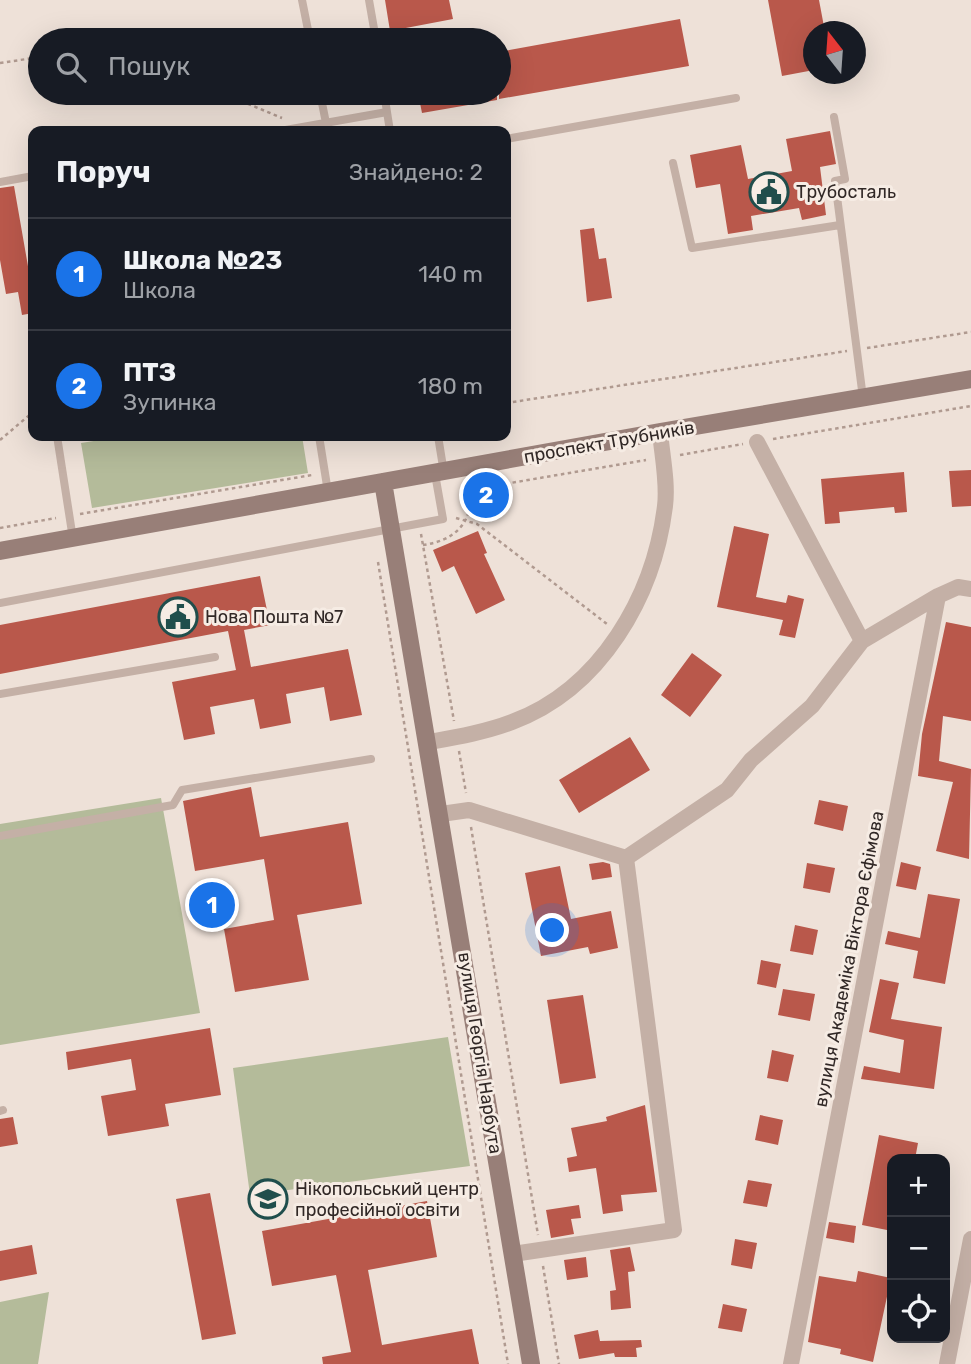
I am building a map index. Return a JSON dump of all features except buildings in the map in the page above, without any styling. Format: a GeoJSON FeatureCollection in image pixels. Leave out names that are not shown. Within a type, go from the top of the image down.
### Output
{"type":"FeatureCollection","features":[{"type":"Feature","properties":{"kind":"main road","name":"проспект Трубників"},"geometry":{"type":"LineString","coordinates":[[0,551],[660,432],[971,380]]}},
{"type":"Feature","properties":{"kind":"main road","name":"вулиця Георгія Нарбута"},"geometry":{"type":"LineString","coordinates":[[383,482],[429,742],[531,1364]]}},
{"type":"Feature","properties":{"kind":"street"},"geometry":{"type":"LineString","coordinates":[[429,742],[514,722],[560,696],[598,661],[631,617],[655,561],[665,503],[660,432]]}},
{"type":"Feature","properties":{"kind":"street"},"geometry":{"type":"LineString","coordinates":[[757,442],[862,641]]}},
{"type":"Feature","properties":{"kind":"street"},"geometry":{"type":"LineString","coordinates":[[626,858],[727,790],[751,760],[812,706],[862,641],[937,596],[958,587],[971,589]]}},
{"type":"Feature","properties":{"kind":"street","name":"вулиця Академіка Віктора Єфімова"},"geometry":{"type":"LineString","coordinates":[[791,1364],[937,596]]}},
{"type":"Feature","properties":{"kind":"street"},"geometry":{"type":"LineString","coordinates":[[441,814],[468,810],[626,858]]}},
{"type":"Feature","properties":{"kind":"street"},"geometry":{"type":"LineString","coordinates":[[513,1254],[674,1230],[626,858]]}},
{"type":"Feature","properties":{"kind":"street"},"geometry":{"type":"LineString","coordinates":[[947,1364],[971,1239]]}},
{"type":"Feature","properties":{"kind":"lane"},"geometry":{"type":"LineString","coordinates":[[302,0],[308,28]]}},
{"type":"Feature","properties":{"kind":"lane"},"geometry":{"type":"LineString","coordinates":[[369,0],[374,28]]}},
{"type":"Feature","properties":{"kind":"lane"},"geometry":{"type":"LineString","coordinates":[[511,138],[736,98]]}},
{"type":"Feature","properties":{"kind":"lane"},"geometry":{"type":"LineString","coordinates":[[322,105],[326,123]]}},
{"type":"Feature","properties":{"kind":"lane"},"geometry":{"type":"LineString","coordinates":[[386,105],[389,126]]}},
{"type":"Feature","properties":{"kind":"lane"},"geometry":{"type":"LineString","coordinates":[[310,126],[387,112]]}},
{"type":"Feature","properties":{"kind":"lane"},"geometry":{"type":"LineString","coordinates":[[834,117],[845,179],[835,181],[863,398]]}},
{"type":"Feature","properties":{"kind":"lane"},"geometry":{"type":"LineString","coordinates":[[673,163],[692,248],[841,225]]}},
{"type":"Feature","properties":{"kind":"lane"},"geometry":{"type":"LineString","coordinates":[[0,182],[28,177]]}},
{"type":"Feature","properties":{"kind":"lane"},"geometry":{"type":"LineString","coordinates":[[58,441],[73,539]]}},
{"type":"Feature","properties":{"kind":"lane"},"geometry":{"type":"LineString","coordinates":[[320,441],[328,493]]}},
{"type":"Feature","properties":{"kind":"lane"},"geometry":{"type":"LineString","coordinates":[[0,603],[443,519],[438,441]]}},
{"type":"Feature","properties":{"kind":"lane"},"geometry":{"type":"LineString","coordinates":[[0,694],[215,657]]}},
{"type":"Feature","properties":{"kind":"lane"},"geometry":{"type":"LineString","coordinates":[[0,836],[173,805],[182,790],[371,759]]}},
{"type":"Feature","properties":{"kind":"path"},"geometry":{"type":"LineString","coordinates":[[0,63],[28,59]]}},
{"type":"Feature","properties":{"kind":"path"},"geometry":{"type":"LineString","coordinates":[[251,105],[302,126]]}},
{"type":"Feature","properties":{"kind":"path"},"geometry":{"type":"LineString","coordinates":[[511,402],[971,332]]}},
{"type":"Feature","properties":{"kind":"path"},"geometry":{"type":"LineString","coordinates":[[468,490],[971,405]]}},
{"type":"Feature","properties":{"kind":"path"},"geometry":{"type":"LineString","coordinates":[[0,440],[28,416]]}},
{"type":"Feature","properties":{"kind":"path"},"geometry":{"type":"LineString","coordinates":[[0,528],[326,473]]}},
{"type":"Feature","properties":{"kind":"path"},"geometry":{"type":"LineString","coordinates":[[443,519],[460,517],[477,524],[619,633]]}},
{"type":"Feature","properties":{"kind":"path"},"geometry":{"type":"LineString","coordinates":[[419,524],[457,737],[559,1364]]}},
{"type":"Feature","properties":{"kind":"path"},"geometry":{"type":"LineString","coordinates":[[377,558],[508,1364]]}},
{"type":"Feature","properties":{"kind":"green space"},"geometry":{"type":"Polygon","coordinates":[[[303,441],[308,473],[92,508],[81,443],[303,441]]]}},
{"type":"Feature","properties":{"kind":"green space"},"geometry":{"type":"Polygon","coordinates":[[[161,798],[200,1013],[0,1045],[0,824],[161,798]]]}},
{"type":"Feature","properties":{"kind":"green space"},"geometry":{"type":"Polygon","coordinates":[[[448,1037],[470,1166],[250,1195],[233,1068],[448,1037]]]}},
{"type":"Feature","properties":{"kind":"green space"},"geometry":{"type":"Polygon","coordinates":[[[49,1292],[38,1364],[0,1364],[0,1302],[49,1292]]]}},
{"type":"Feature","properties":{"kind":"place","name":"Трубосталь"},"geometry":{"type":"Point","coordinates":[769,192]}},
{"type":"Feature","properties":{"kind":"place","name":"ПТЗ"},"geometry":{"type":"Point","coordinates":[486,495]}},
{"type":"Feature","properties":{"kind":"place","name":"Нова Пошта №7"},"geometry":{"type":"Point","coordinates":[178,617]}},
{"type":"Feature","properties":{"kind":"place","name":"Школа №23"},"geometry":{"type":"Point","coordinates":[212,905]}},
{"type":"Feature","properties":{"kind":"place","name":"Нікопольський центр професійної освіти"},"geometry":{"type":"Point","coordinates":[268,1199]}}]}
